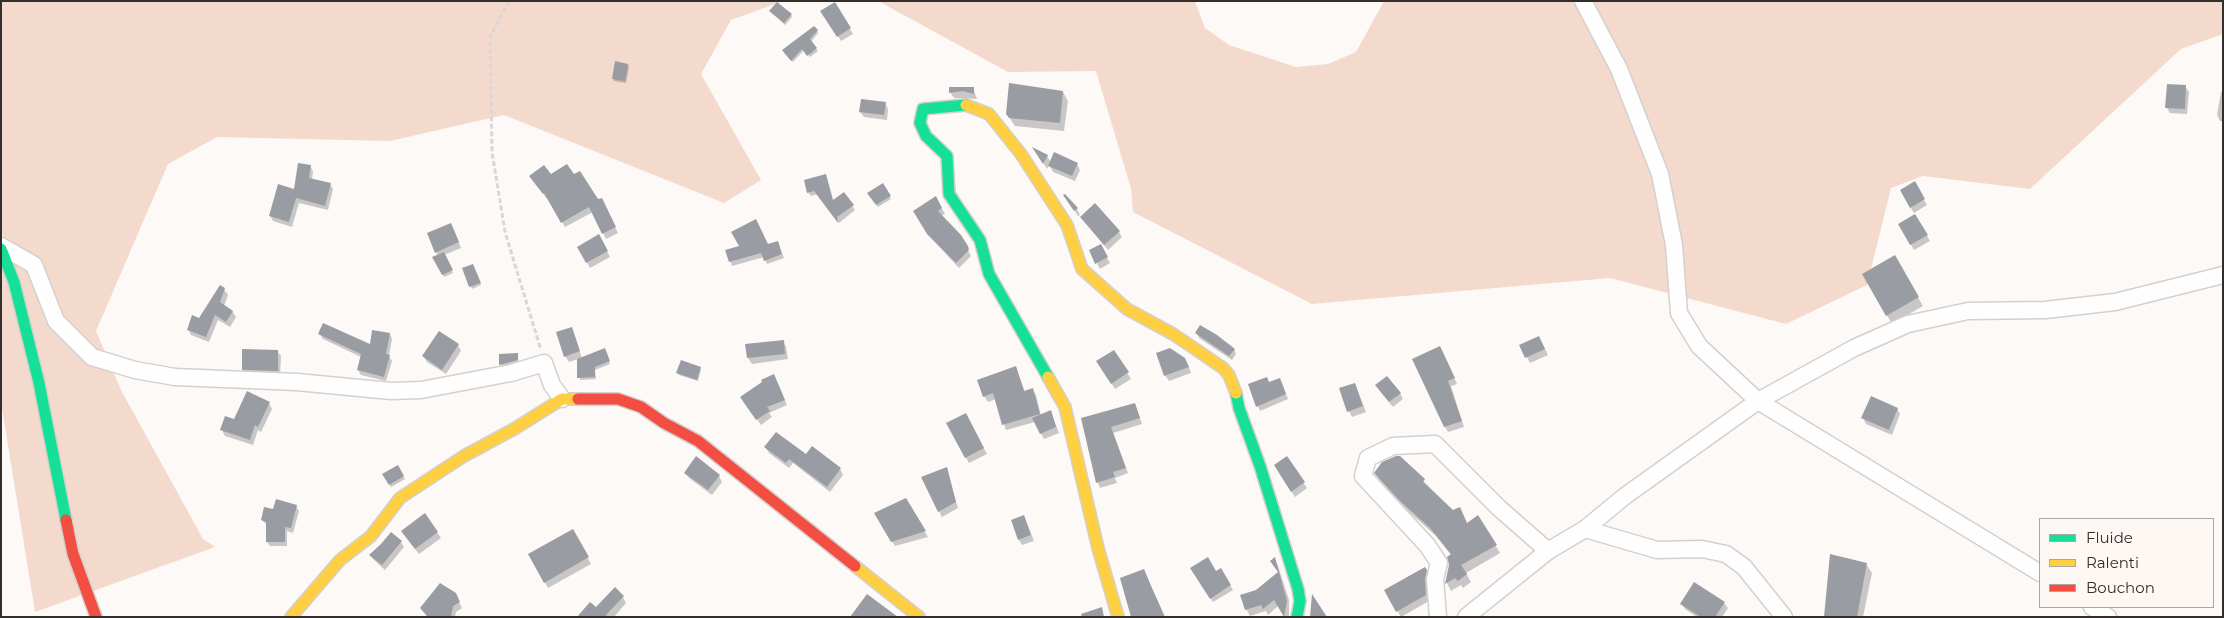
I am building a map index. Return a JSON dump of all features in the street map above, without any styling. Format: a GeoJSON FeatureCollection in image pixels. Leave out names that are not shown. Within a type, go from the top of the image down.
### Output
{"type":"FeatureCollection","features":[{"type":"Feature","properties":{"kind":"street"},"geometry":{"type":"LineString","coordinates":[[1583,1],[1619,69],[1660,174],[1674,245],[1679,313],[1699,346],[1758,402],[2039,572]]}},
{"type":"Feature","properties":{"kind":"street"},"geometry":{"type":"LineString","coordinates":[[1118,617],[1098,548],[1065,407],[988,274],[980,240],[949,194],[947,156],[926,136],[920,123],[923,109],[964,104],[989,114],[1021,154],[1067,225],[1082,269],[1127,309],[1173,334],[1223,368],[1229,375],[1235,388],[1239,408],[1260,466],[1298,589],[1300,601],[1297,617]]}},
{"type":"Feature","properties":{"kind":"street"},"geometry":{"type":"LineString","coordinates":[[1,247],[34,265],[56,321],[92,357],[135,370],[175,377],[297,382],[391,391],[421,390],[512,373],[544,363],[552,385],[562,399]]}},
{"type":"Feature","properties":{"kind":"street"},"geometry":{"type":"LineString","coordinates":[[1,247],[14,282],[39,383],[73,554],[96,617]]}},
{"type":"Feature","properties":{"kind":"street"},"geometry":{"type":"LineString","coordinates":[[1466,617],[1548,551],[1585,529],[1625,496],[1758,402],[1854,348],[1908,324],[1968,311],[2045,310],[2115,302],[2223,275]]}},
{"type":"Feature","properties":{"kind":"street"},"geometry":{"type":"LineString","coordinates":[[291,617],[340,560],[371,536],[400,498],[464,456],[514,429],[562,399],[618,399],[642,407],[664,423],[698,441],[920,617]]}},
{"type":"Feature","properties":{"kind":"street"},"geometry":{"type":"LineString","coordinates":[[1438,617],[1435,578],[1439,563],[1427,545],[1363,476],[1368,458],[1393,446],[1434,444],[1499,508],[1548,551]]}},
{"type":"Feature","properties":{"kind":"street"},"geometry":{"type":"LineString","coordinates":[[1585,529],[1657,550],[1702,549],[1726,554],[1744,567],[1784,617]]}},
{"type":"Feature","properties":{"kind":"street"},"geometry":{"type":"LineString","coordinates":[[2094,608],[2108,617]]}},
{"type":"Feature","properties":{"kind":"path"},"geometry":{"type":"LineString","coordinates":[[509,1],[490,37],[492,152],[505,232],[544,359]]}},
{"type":"Feature","properties":{"kind":"shaded area"},"geometry":{"type":"Polygon","coordinates":[[[1,1],[783,1],[731,20],[701,74],[761,180],[724,203],[504,115],[390,141],[217,137],[168,164],[96,331],[121,390],[203,539],[215,547],[35,612],[1,402],[1,247],[3,236],[1,229],[1,1]]]}},
{"type":"Feature","properties":{"kind":"shaded area"},"geometry":{"type":"Polygon","coordinates":[[[878,1],[1195,1],[1205,28],[1229,45],[1296,67],[1328,64],[1356,52],[1384,1],[2223,1],[2223,34],[2181,49],[2030,189],[1923,176],[1891,188],[1867,285],[1786,324],[1610,278],[1312,304],[1133,212],[1131,189],[1096,71],[1008,72],[878,1]]]}},
{"type":"Feature","properties":{"kind":"building"},"geometry":{"type":"Polygon","coordinates":[[[777,2],[792,14],[784,23],[769,11],[777,2]]]}},
{"type":"Feature","properties":{"kind":"building"},"geometry":{"type":"Polygon","coordinates":[[[835,2],[851,28],[837,37],[820,11],[835,2]]]}},
{"type":"Feature","properties":{"kind":"building"},"geometry":{"type":"Polygon","coordinates":[[[814,26],[818,30],[810,39],[817,48],[807,56],[802,49],[791,61],[782,50],[814,26]]]}},
{"type":"Feature","properties":{"kind":"building"},"geometry":{"type":"Polygon","coordinates":[[[615,61],[628,64],[625,81],[612,79],[615,61]]]}},
{"type":"Feature","properties":{"kind":"building"},"geometry":{"type":"Polygon","coordinates":[[[1009,83],[1063,91],[1060,123],[1009,118],[1006,114],[1009,83]]]}},
{"type":"Feature","properties":{"kind":"building"},"geometry":{"type":"Polygon","coordinates":[[[2167,84],[2186,85],[2185,109],[2165,108],[2167,84]]]}},
{"type":"Feature","properties":{"kind":"building"},"geometry":{"type":"Polygon","coordinates":[[[949,87],[974,87],[974,94],[963,91],[949,93],[949,87]]]}},
{"type":"Feature","properties":{"kind":"building"},"geometry":{"type":"Polygon","coordinates":[[[861,99],[886,102],[884,115],[859,112],[861,99]]]}},
{"type":"Feature","properties":{"kind":"building"},"geometry":{"type":"Polygon","coordinates":[[[1032,147],[1048,155],[1043,164],[1032,147]]]}},
{"type":"Feature","properties":{"kind":"building"},"geometry":{"type":"Polygon","coordinates":[[[1054,152],[1078,163],[1072,176],[1048,166],[1054,152]]]}},
{"type":"Feature","properties":{"kind":"building"},"geometry":{"type":"Polygon","coordinates":[[[298,163],[311,165],[309,178],[331,183],[325,206],[296,198],[289,222],[269,216],[278,184],[294,189],[298,163]]]}},
{"type":"Feature","properties":{"kind":"building"},"geometry":{"type":"Polygon","coordinates":[[[567,164],[574,174],[580,171],[598,199],[602,198],[616,227],[602,234],[589,207],[561,223],[544,193],[529,176],[544,165],[551,174],[567,164]]]}},
{"type":"Feature","properties":{"kind":"building"},"geometry":{"type":"Polygon","coordinates":[[[826,174],[833,200],[844,192],[854,205],[837,217],[838,223],[814,191],[807,193],[804,180],[826,174]]]}},
{"type":"Feature","properties":{"kind":"building"},"geometry":{"type":"Polygon","coordinates":[[[1915,181],[1925,199],[1910,208],[1900,190],[1915,181]]]}},
{"type":"Feature","properties":{"kind":"building"},"geometry":{"type":"Polygon","coordinates":[[[883,183],[891,196],[876,205],[867,193],[883,183]]]}},
{"type":"Feature","properties":{"kind":"building"},"geometry":{"type":"Polygon","coordinates":[[[1065,194],[1078,208],[1074,211],[1063,195],[1065,194]]]}},
{"type":"Feature","properties":{"kind":"building"},"geometry":{"type":"Polygon","coordinates":[[[936,196],[942,208],[938,211],[961,235],[968,246],[969,250],[956,263],[927,234],[913,211],[936,196]]]}},
{"type":"Feature","properties":{"kind":"building"},"geometry":{"type":"Polygon","coordinates":[[[1095,203],[1120,231],[1104,245],[1080,217],[1095,203]]]}},
{"type":"Feature","properties":{"kind":"building"},"geometry":{"type":"Polygon","coordinates":[[[1915,214],[1928,235],[1910,245],[1898,224],[1915,214]]]}},
{"type":"Feature","properties":{"kind":"building"},"geometry":{"type":"Polygon","coordinates":[[[756,219],[768,244],[778,241],[782,254],[764,261],[761,253],[729,262],[725,250],[739,246],[731,232],[756,219]]]}},
{"type":"Feature","properties":{"kind":"building"},"geometry":{"type":"Polygon","coordinates":[[[451,223],[459,242],[435,253],[427,233],[451,223]]]}},
{"type":"Feature","properties":{"kind":"building"},"geometry":{"type":"Polygon","coordinates":[[[599,234],[608,251],[586,263],[577,247],[599,234]]]}},
{"type":"Feature","properties":{"kind":"building"},"geometry":{"type":"Polygon","coordinates":[[[1101,244],[1108,257],[1095,264],[1089,250],[1101,244]]]}},
{"type":"Feature","properties":{"kind":"building"},"geometry":{"type":"Polygon","coordinates":[[[444,252],[453,270],[442,275],[432,257],[444,252]]]}},
{"type":"Feature","properties":{"kind":"building"},"geometry":{"type":"Polygon","coordinates":[[[1895,255],[1919,297],[1886,316],[1862,274],[1895,255]]]}},
{"type":"Feature","properties":{"kind":"building"},"geometry":{"type":"Polygon","coordinates":[[[473,264],[481,283],[469,287],[462,268],[473,264]]]}},
{"type":"Feature","properties":{"kind":"building"},"geometry":{"type":"Polygon","coordinates":[[[220,285],[225,288],[220,302],[233,311],[226,322],[215,315],[206,337],[187,330],[192,315],[199,318],[220,285]]]}},
{"type":"Feature","properties":{"kind":"building"},"geometry":{"type":"Polygon","coordinates":[[[323,323],[370,344],[372,330],[390,333],[386,354],[390,355],[384,377],[357,370],[361,354],[318,334],[323,323]]]}},
{"type":"Feature","properties":{"kind":"building"},"geometry":{"type":"Polygon","coordinates":[[[1200,325],[1235,349],[1229,356],[1195,333],[1200,325]]]}},
{"type":"Feature","properties":{"kind":"building"},"geometry":{"type":"Polygon","coordinates":[[[572,327],[580,351],[564,357],[556,332],[572,327]]]}},
{"type":"Feature","properties":{"kind":"building"},"geometry":{"type":"Polygon","coordinates":[[[439,331],[459,344],[442,370],[422,356],[439,331]]]}},
{"type":"Feature","properties":{"kind":"building"},"geometry":{"type":"Polygon","coordinates":[[[1539,336],[1545,349],[1525,358],[1519,345],[1539,336]]]}},
{"type":"Feature","properties":{"kind":"building"},"geometry":{"type":"Polygon","coordinates":[[[784,340],[785,354],[747,358],[745,344],[784,340]]]}},
{"type":"Feature","properties":{"kind":"building"},"geometry":{"type":"Polygon","coordinates":[[[1440,346],[1455,378],[1448,381],[1462,421],[1444,427],[1412,359],[1440,346]]]}},
{"type":"Feature","properties":{"kind":"building"},"geometry":{"type":"Polygon","coordinates":[[[605,348],[610,361],[595,367],[595,377],[577,378],[577,359],[605,348]]]}},
{"type":"Feature","properties":{"kind":"building"},"geometry":{"type":"Polygon","coordinates":[[[1170,348],[1185,358],[1189,367],[1164,376],[1156,353],[1170,348]]]}},
{"type":"Feature","properties":{"kind":"building"},"geometry":{"type":"Polygon","coordinates":[[[242,349],[278,350],[278,371],[242,370],[242,349]]]}},
{"type":"Feature","properties":{"kind":"building"},"geometry":{"type":"Polygon","coordinates":[[[1114,350],[1129,372],[1111,384],[1096,361],[1114,350]]]}},
{"type":"Feature","properties":{"kind":"building"},"geometry":{"type":"Polygon","coordinates":[[[518,353],[518,360],[499,365],[499,354],[518,353]]]}},
{"type":"Feature","properties":{"kind":"building"},"geometry":{"type":"Polygon","coordinates":[[[681,360],[701,367],[697,380],[676,373],[681,360]]]}},
{"type":"Feature","properties":{"kind":"building"},"geometry":{"type":"Polygon","coordinates":[[[1016,366],[1024,391],[1033,388],[1040,414],[1002,425],[993,393],[983,397],[977,380],[1016,366]]]}},
{"type":"Feature","properties":{"kind":"building"},"geometry":{"type":"Polygon","coordinates":[[[774,374],[785,400],[767,407],[770,411],[756,420],[740,397],[762,382],[761,380],[774,374]]]}},
{"type":"Feature","properties":{"kind":"building"},"geometry":{"type":"Polygon","coordinates":[[[1387,376],[1401,393],[1389,402],[1375,385],[1387,376]]]}},
{"type":"Feature","properties":{"kind":"building"},"geometry":{"type":"Polygon","coordinates":[[[1267,377],[1269,382],[1280,378],[1286,394],[1256,407],[1248,384],[1267,377]]]}},
{"type":"Feature","properties":{"kind":"building"},"geometry":{"type":"Polygon","coordinates":[[[1355,383],[1363,406],[1347,412],[1339,388],[1355,383]]]}},
{"type":"Feature","properties":{"kind":"building"},"geometry":{"type":"Polygon","coordinates":[[[247,391],[270,402],[258,427],[255,425],[250,440],[220,430],[225,416],[234,419],[247,391]]]}},
{"type":"Feature","properties":{"kind":"building"},"geometry":{"type":"Polygon","coordinates":[[[1871,396],[1898,408],[1889,430],[1861,418],[1871,396]]]}},
{"type":"Feature","properties":{"kind":"building"},"geometry":{"type":"Polygon","coordinates":[[[1135,403],[1140,418],[1111,427],[1126,468],[1113,472],[1115,477],[1096,483],[1081,418],[1135,403]]]}},
{"type":"Feature","properties":{"kind":"building"},"geometry":{"type":"Polygon","coordinates":[[[1051,410],[1056,427],[1040,434],[1032,418],[1051,410]]]}},
{"type":"Feature","properties":{"kind":"building"},"geometry":{"type":"Polygon","coordinates":[[[966,413],[984,448],[965,458],[946,423],[966,413]]]}},
{"type":"Feature","properties":{"kind":"building"},"geometry":{"type":"Polygon","coordinates":[[[776,432],[806,454],[812,446],[841,468],[827,487],[789,459],[786,463],[764,447],[776,432]]]}},
{"type":"Feature","properties":{"kind":"building"},"geometry":{"type":"Polygon","coordinates":[[[696,456],[720,475],[708,490],[684,473],[696,456]]]}},
{"type":"Feature","properties":{"kind":"building"},"geometry":{"type":"Polygon","coordinates":[[[1287,456],[1305,482],[1291,492],[1274,465],[1287,456]]]}},
{"type":"Feature","properties":{"kind":"building"},"geometry":{"type":"Polygon","coordinates":[[[1400,456],[1425,479],[1423,482],[1453,510],[1460,507],[1467,523],[1478,515],[1497,545],[1461,565],[1467,574],[1458,581],[1455,578],[1445,584],[1449,565],[1447,557],[1451,554],[1430,528],[1401,502],[1374,473],[1382,462],[1400,456]]]}},
{"type":"Feature","properties":{"kind":"building"},"geometry":{"type":"Polygon","coordinates":[[[398,465],[404,476],[389,485],[382,474],[398,465]]]}},
{"type":"Feature","properties":{"kind":"building"},"geometry":{"type":"Polygon","coordinates":[[[947,467],[956,502],[938,512],[921,477],[947,467]]]}},
{"type":"Feature","properties":{"kind":"building"},"geometry":{"type":"Polygon","coordinates":[[[906,498],[926,531],[891,542],[874,513],[906,498]]]}},
{"type":"Feature","properties":{"kind":"building"},"geometry":{"type":"Polygon","coordinates":[[[276,499],[297,505],[291,528],[285,527],[285,542],[266,542],[266,522],[261,520],[264,507],[273,509],[276,499]]]}},
{"type":"Feature","properties":{"kind":"building"},"geometry":{"type":"Polygon","coordinates":[[[425,513],[438,532],[415,549],[401,531],[425,513]]]}},
{"type":"Feature","properties":{"kind":"building"},"geometry":{"type":"Polygon","coordinates":[[[1024,515],[1031,535],[1018,540],[1011,520],[1024,515]]]}},
{"type":"Feature","properties":{"kind":"building"},"geometry":{"type":"Polygon","coordinates":[[[573,529],[589,557],[544,583],[528,554],[573,529]]]}},
{"type":"Feature","properties":{"kind":"building"},"geometry":{"type":"Polygon","coordinates":[[[391,532],[402,541],[382,565],[369,555],[391,532]]]}},
{"type":"Feature","properties":{"kind":"building"},"geometry":{"type":"Polygon","coordinates":[[[1830,554],[1867,563],[1857,617],[1824,617],[1830,554]]]}},
{"type":"Feature","properties":{"kind":"building"},"geometry":{"type":"Polygon","coordinates":[[[1208,557],[1216,571],[1221,568],[1231,585],[1210,599],[1190,568],[1208,557]]]}},
{"type":"Feature","properties":{"kind":"building"},"geometry":{"type":"Polygon","coordinates":[[[1275,557],[1287,601],[1284,617],[1274,600],[1263,609],[1261,605],[1245,610],[1240,595],[1256,590],[1278,572],[1270,561],[1275,557]]]}},
{"type":"Feature","properties":{"kind":"building"},"geometry":{"type":"Polygon","coordinates":[[[1425,567],[1427,570],[1425,580],[1426,595],[1396,612],[1384,590],[1425,567]]]}},
{"type":"Feature","properties":{"kind":"building"},"geometry":{"type":"Polygon","coordinates":[[[1144,569],[1165,617],[1131,617],[1120,578],[1144,569]]]}},
{"type":"Feature","properties":{"kind":"building"},"geometry":{"type":"Polygon","coordinates":[[[1694,582],[1725,602],[1715,617],[1701,617],[1680,604],[1694,582]]]}},
{"type":"Feature","properties":{"kind":"building"},"geometry":{"type":"Polygon","coordinates":[[[440,583],[456,593],[460,602],[453,606],[451,617],[428,617],[420,608],[440,583]]]}},
{"type":"Feature","properties":{"kind":"building"},"geometry":{"type":"Polygon","coordinates":[[[615,587],[624,596],[606,615],[608,617],[577,617],[590,602],[596,607],[615,587]]]}},
{"type":"Feature","properties":{"kind":"building"},"geometry":{"type":"Polygon","coordinates":[[[867,594],[898,617],[850,617],[867,594]]]}},
{"type":"Feature","properties":{"kind":"building"},"geometry":{"type":"Polygon","coordinates":[[[1312,594],[1327,617],[1310,617],[1312,594]]]}},
{"type":"Feature","properties":{"kind":"building"},"geometry":{"type":"Polygon","coordinates":[[[1102,607],[1104,617],[1082,617],[1081,614],[1102,607]]]}},
{"type":"Feature","properties":{"kind":"traffic: fast"},"geometry":{"type":"LineString","coordinates":[[966,105],[923,109],[920,123],[926,136],[947,156],[949,194],[980,240],[989,274],[1048,377]]}},
{"type":"Feature","properties":{"kind":"traffic: fast"},"geometry":{"type":"LineString","coordinates":[[1,249],[14,282],[39,383],[66,520]]}},
{"type":"Feature","properties":{"kind":"traffic: fast"},"geometry":{"type":"LineString","coordinates":[[1236,393],[1239,408],[1260,466],[1298,589],[1300,601],[1297,617]]}},
{"type":"Feature","properties":{"kind":"traffic: slow"},"geometry":{"type":"LineString","coordinates":[[966,105],[989,114],[1021,154],[1067,225],[1082,269],[1127,309],[1173,334],[1223,368],[1229,375],[1236,393]]}},
{"type":"Feature","properties":{"kind":"traffic: slow"},"geometry":{"type":"LineString","coordinates":[[1048,377],[1065,407],[1098,548],[1118,617]]}},
{"type":"Feature","properties":{"kind":"traffic: slow"},"geometry":{"type":"LineString","coordinates":[[291,617],[340,560],[371,536],[400,498],[464,456],[514,429],[562,399],[578,399]]}},
{"type":"Feature","properties":{"kind":"traffic: slow"},"geometry":{"type":"LineString","coordinates":[[855,566],[919,617]]}},
{"type":"Feature","properties":{"kind":"traffic: jam"},"geometry":{"type":"LineString","coordinates":[[578,399],[618,399],[641,407],[664,423],[698,441],[855,566]]}},
{"type":"Feature","properties":{"kind":"traffic: jam"},"geometry":{"type":"LineString","coordinates":[[66,520],[73,554],[96,617]]}}]}
